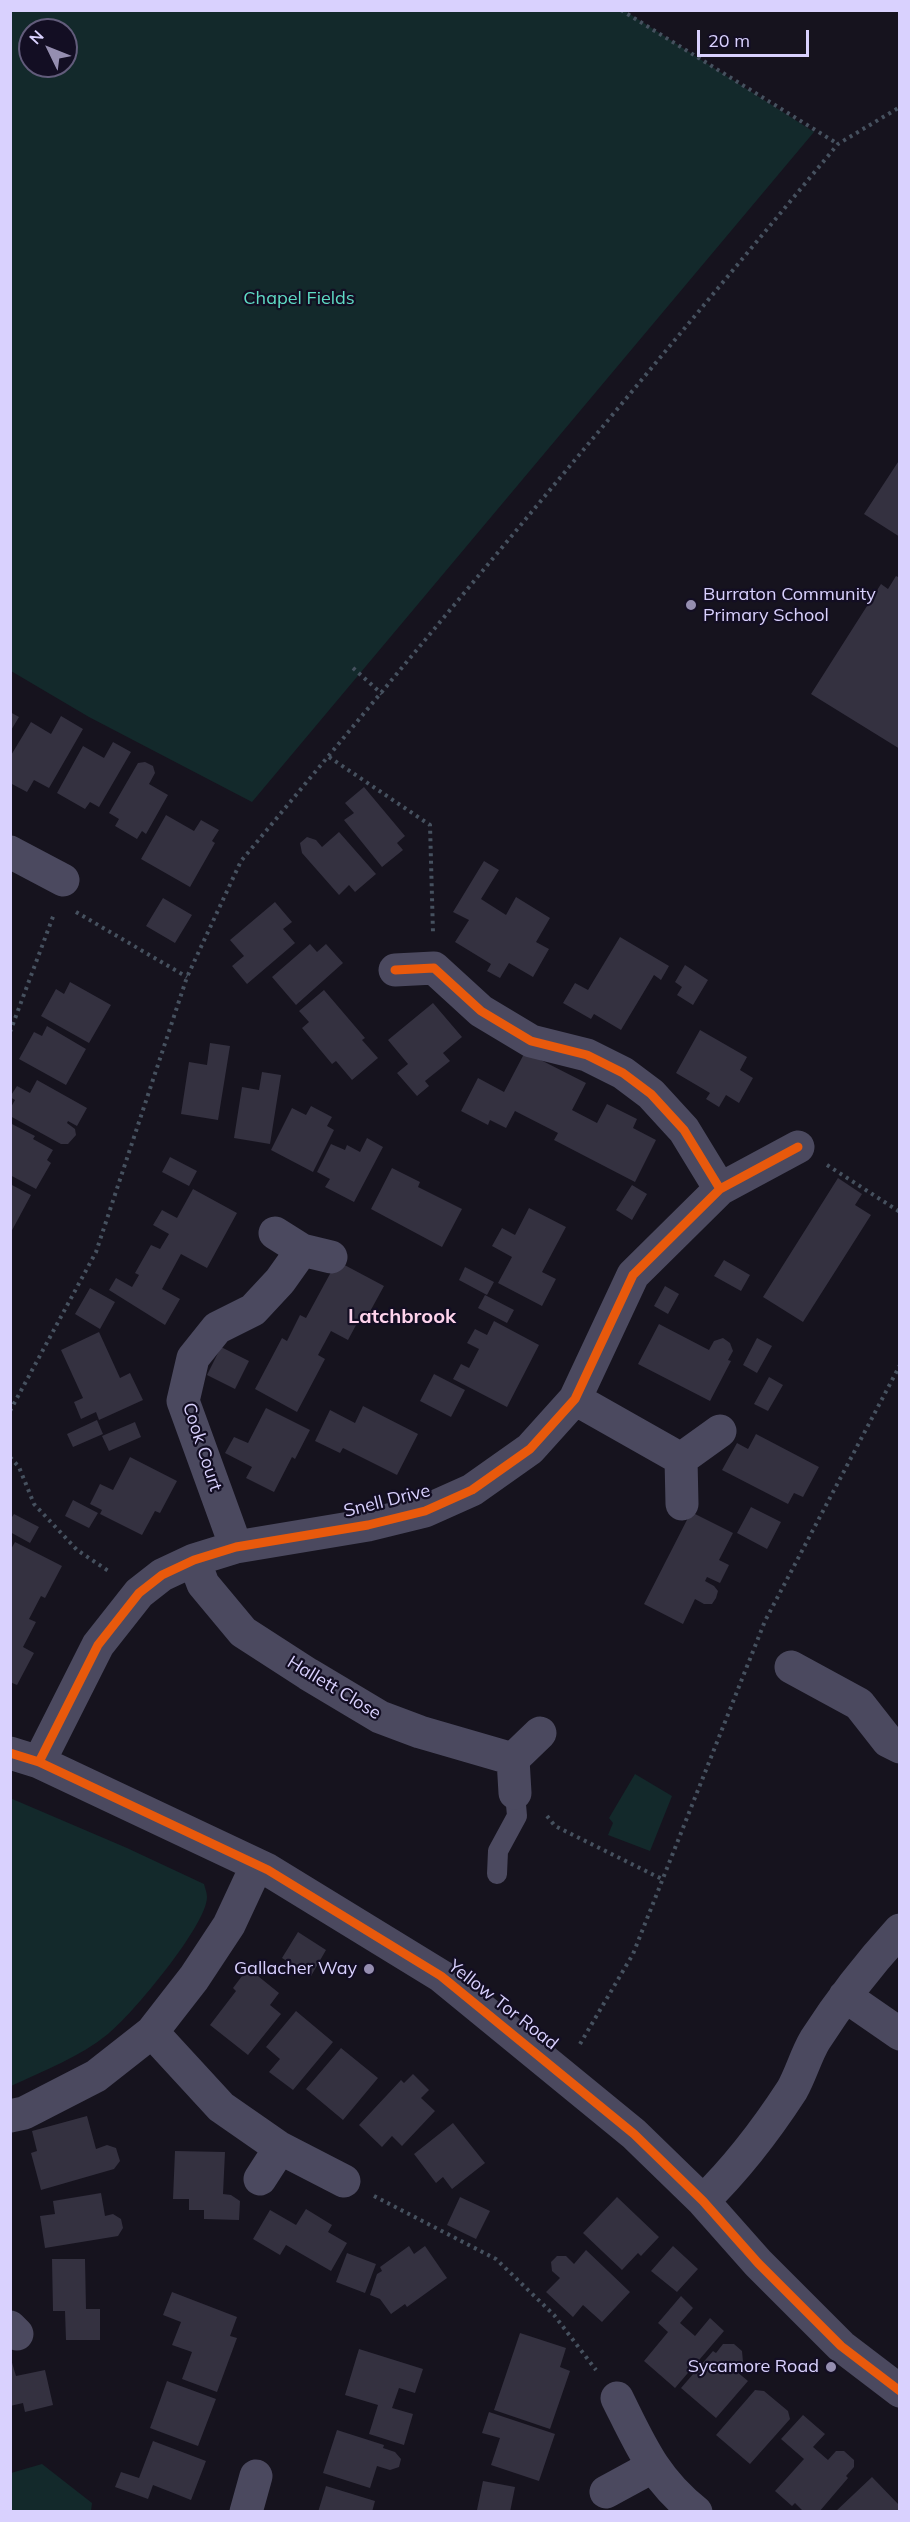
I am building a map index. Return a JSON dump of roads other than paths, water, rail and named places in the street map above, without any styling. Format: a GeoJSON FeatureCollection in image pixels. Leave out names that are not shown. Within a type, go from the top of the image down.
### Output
{"type":"FeatureCollection","features":[{"type":"Feature","properties":{"kind":"street"},"geometry":{"type":"LineString","coordinates":[[14,861],[61,891]]}},
{"type":"Feature","properties":{"kind":"street"},"geometry":{"type":"LineString","coordinates":[[394,970],[434,968],[481,1011],[531,1041],[587,1055],[623,1073],[651,1094],[684,1131],[720,1189]]}},
{"type":"Feature","properties":{"kind":"street","name":"Snell Drive"},"geometry":{"type":"LineString","coordinates":[[25,1757],[98,1645],[139,1593],[162,1575],[194,1560],[236,1547],[368,1525],[425,1511],[472,1490],[530,1449],[575,1399],[633,1275],[720,1189],[798,1147]]}},
{"type":"Feature","properties":{"kind":"street","name":"Cook Court"},"geometry":{"type":"LineString","coordinates":[[236,1547],[183,1401],[193,1358],[217,1328],[253,1310],[280,1281],[303,1247]]}},
{"type":"Feature","properties":{"kind":"street"},"geometry":{"type":"LineString","coordinates":[[575,1399],[681,1459]]}},
{"type":"Feature","properties":{"kind":"street"},"geometry":{"type":"LineString","coordinates":[[681,1459],[720,1431]]}},
{"type":"Feature","properties":{"kind":"street"},"geometry":{"type":"LineString","coordinates":[[681,1459],[682,1504]]}},
{"type":"Feature","properties":{"kind":"street","name":"Hallett Close"},"geometry":{"type":"LineString","coordinates":[[194,1560],[203,1584],[243,1632],[308,1674],[380,1717],[420,1732],[513,1760]]}},
{"type":"Feature","properties":{"kind":"street"},"geometry":{"type":"LineString","coordinates":[[791,1667],[859,1704],[888,1741],[900,1748]]}},
{"type":"Feature","properties":{"kind":"street"},"geometry":{"type":"LineString","coordinates":[[515,1793],[513,1760],[540,1733]]}},
{"type":"Feature","properties":{"kind":"street","name":"Yellow Tor Road"},"geometry":{"type":"LineString","coordinates":[[25,1757],[257,1865],[441,1976],[560,2071],[634,2134],[703,2201],[758,2263],[841,2346],[900,2391]]}},
{"type":"Feature","properties":{"kind":"street"},"geometry":{"type":"LineString","coordinates":[[10,2116],[24,2113],[96,2076],[152,2032],[194,1978],[229,1925],[257,1865]]}},
{"type":"Feature","properties":{"kind":"street"},"geometry":{"type":"LineString","coordinates":[[703,2201],[722,2182],[769,2123],[793,2088],[814,2042],[845,1996],[873,1959],[900,1930]]}},
{"type":"Feature","properties":{"kind":"street"},"geometry":{"type":"LineString","coordinates":[[845,1996],[900,2034]]}},
{"type":"Feature","properties":{"kind":"street"},"geometry":{"type":"LineString","coordinates":[[152,2032],[221,2107],[280,2148],[344,2181]]}},
{"type":"Feature","properties":{"kind":"street"},"geometry":{"type":"LineString","coordinates":[[260,2179],[280,2148]]}},
{"type":"Feature","properties":{"kind":"street"},"geometry":{"type":"LineString","coordinates":[[617,2398],[652,2467],[678,2497],[696,2511]]}},
{"type":"Feature","properties":{"kind":"street"},"geometry":{"type":"LineString","coordinates":[[606,2492],[652,2467]]}},
{"type":"Feature","properties":{"kind":"street"},"geometry":{"type":"LineString","coordinates":[[246,2511],[256,2476]]}},
{"type":"Feature","properties":{"kind":"lane"},"geometry":{"type":"LineString","coordinates":[[497,1874],[498,1851],[517,1816],[515,1793]]}},
{"type":"Feature","properties":{"kind":"place","name":"Burraton Community Primary School"},"geometry":{"type":"Point","coordinates":[691,605]}},
{"type":"Feature","properties":{"kind":"place","name":"Gallacher Way"},"geometry":{"type":"Point","coordinates":[369,1969]}},
{"type":"Feature","properties":{"kind":"place","name":"Sycamore Road"},"geometry":{"type":"Point","coordinates":[831,2367]}},
{"type":"Feature","properties":{"kind":"district","name":"Latchbrook"},"geometry":{"type":"Point","coordinates":[402,1317]}},
{"type":"Feature","properties":{"kind":"park label","name":"Chapel Fields"},"geometry":{"type":"Point","coordinates":[299,299]}}]}
